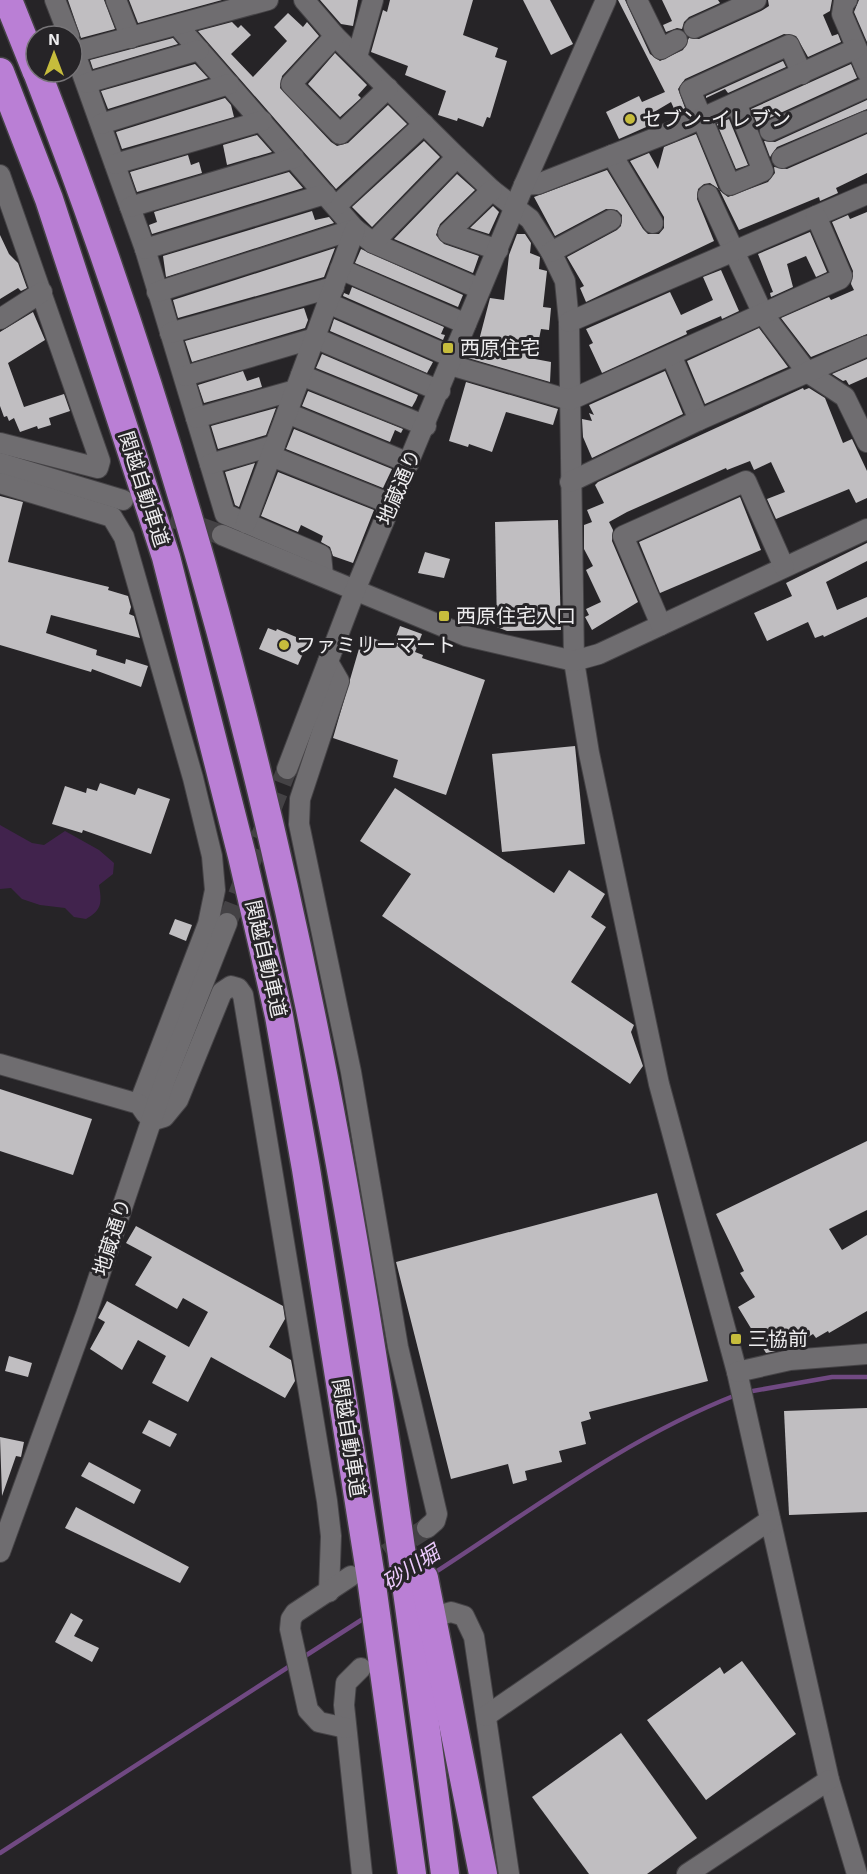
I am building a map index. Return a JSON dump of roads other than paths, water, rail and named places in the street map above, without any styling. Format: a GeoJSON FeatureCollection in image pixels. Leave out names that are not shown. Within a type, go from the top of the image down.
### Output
{"type":"FeatureCollection","features":[{"type":"Feature","properties":{"kind":"highway","name":"関越自動車道"},"geometry":{"type":"LineString","coordinates":[[8,0],[24,41]]}},
{"type":"Feature","properties":{"kind":"highway","name":"関越自動車道"},"geometry":{"type":"LineString","coordinates":[[0,72],[49,199],[166,557],[242,856],[279,1016],[361,1577],[381,1648],[412,1874]]}},
{"type":"Feature","properties":{"kind":"highway","name":"関越自動車道"},"geometry":{"type":"LineString","coordinates":[[41,84],[81,187],[142,368],[228,659],[275,846],[311,1011],[366,1319],[429,1618]]}},
{"type":"Feature","properties":{"kind":"highway"},"geometry":{"type":"LineString","coordinates":[[429,1618],[445,1874]]}},
{"type":"Feature","properties":{"kind":"highway"},"geometry":{"type":"LineString","coordinates":[[429,1618],[483,1874]]}},
{"type":"Feature","properties":{"kind":"highway"},"geometry":{"type":"LineString","coordinates":[[396,1752],[398,1874]]}},
{"type":"Feature","properties":{"kind":"street"},"geometry":{"type":"LineString","coordinates":[[55,0],[64,24]]}},
{"type":"Feature","properties":{"kind":"street"},"geometry":{"type":"LineString","coordinates":[[116,0],[131,38]]}},
{"type":"Feature","properties":{"kind":"street"},"geometry":{"type":"LineString","coordinates":[[84,45],[131,38],[178,26],[242,2],[267,0]]}},
{"type":"Feature","properties":{"kind":"street"},"geometry":{"type":"LineString","coordinates":[[304,0],[335,36],[457,157],[492,190],[530,219],[551,252],[565,281],[569,322],[574,661],[596,787],[659,1084],[747,1414],[829,1780],[857,1874]]}},
{"type":"Feature","properties":{"kind":"street"},"geometry":{"type":"LineString","coordinates":[[357,57],[373,0]]}},
{"type":"Feature","properties":{"kind":"street","name":"地蔵通り"},"geometry":{"type":"LineString","coordinates":[[287,769],[356,588],[426,426],[480,289],[606,0]]}},
{"type":"Feature","properties":{"kind":"street"},"geometry":{"type":"LineString","coordinates":[[637,0],[660,49],[677,40]]}},
{"type":"Feature","properties":{"kind":"street"},"geometry":{"type":"LineString","coordinates":[[694,28],[727,6],[756,0]]}},
{"type":"Feature","properties":{"kind":"street"},"geometry":{"type":"LineString","coordinates":[[847,0],[844,2],[842,14],[855,49],[867,72]]}},
{"type":"Feature","properties":{"kind":"street"},"geometry":{"type":"LineString","coordinates":[[178,26],[355,229],[373,243],[480,289]]}},
{"type":"Feature","properties":{"kind":"street"},"geometry":{"type":"LineString","coordinates":[[335,36],[291,84],[340,134],[388,88]]}},
{"type":"Feature","properties":{"kind":"street"},"geometry":{"type":"LineString","coordinates":[[736,103],[763,171],[730,185],[690,90],[789,45],[802,74]]}},
{"type":"Feature","properties":{"kind":"street"},"geometry":{"type":"LineString","coordinates":[[524,185],[538,184],[612,155],[702,118],[855,49]]}},
{"type":"Feature","properties":{"kind":"street"},"geometry":{"type":"LineString","coordinates":[[87,83],[199,50]]}},
{"type":"Feature","properties":{"kind":"street"},"geometry":{"type":"LineString","coordinates":[[84,76],[145,249],[225,514],[321,555],[323,575]]}},
{"type":"Feature","properties":{"kind":"street"},"geometry":{"type":"LineString","coordinates":[[101,124],[229,84]]}},
{"type":"Feature","properties":{"kind":"street"},"geometry":{"type":"LineString","coordinates":[[770,131],[867,87]]}},
{"type":"Feature","properties":{"kind":"street"},"geometry":{"type":"LineString","coordinates":[[115,164],[262,122]]}},
{"type":"Feature","properties":{"kind":"street"},"geometry":{"type":"LineString","coordinates":[[783,158],[867,122]]}},
{"type":"Feature","properties":{"kind":"street"},"geometry":{"type":"LineString","coordinates":[[145,249],[330,200],[424,124]]}},
{"type":"Feature","properties":{"kind":"street"},"geometry":{"type":"LineString","coordinates":[[612,155],[653,223]]}},
{"type":"Feature","properties":{"kind":"street"},"geometry":{"type":"LineString","coordinates":[[373,243],[457,157]]}},
{"type":"Feature","properties":{"kind":"street"},"geometry":{"type":"LineString","coordinates":[[130,207],[294,158]]}},
{"type":"Feature","properties":{"kind":"street"},"geometry":{"type":"LineString","coordinates":[[0,175],[100,461],[98,468],[0,443]]}},
{"type":"Feature","properties":{"kind":"street"},"geometry":{"type":"LineString","coordinates":[[492,190],[448,233],[498,250]]}},
{"type":"Feature","properties":{"kind":"street"},"geometry":{"type":"LineString","coordinates":[[569,322],[867,194]]}},
{"type":"Feature","properties":{"kind":"street"},"geometry":{"type":"LineString","coordinates":[[708,195],[763,314],[807,372],[845,397],[867,442]]}},
{"type":"Feature","properties":{"kind":"street"},"geometry":{"type":"LineString","coordinates":[[334,287],[452,362],[570,400],[763,314],[842,276],[816,216]]}},
{"type":"Feature","properties":{"kind":"street"},"geometry":{"type":"LineString","coordinates":[[551,252],[611,220]]}},
{"type":"Feature","properties":{"kind":"street"},"geometry":{"type":"LineString","coordinates":[[246,523],[355,229]]}},
{"type":"Feature","properties":{"kind":"street"},"geometry":{"type":"LineString","coordinates":[[157,292],[355,229]]}},
{"type":"Feature","properties":{"kind":"street"},"geometry":{"type":"LineString","coordinates":[[170,333],[334,287],[466,324]]}},
{"type":"Feature","properties":{"kind":"street"},"geometry":{"type":"LineString","coordinates":[[0,319],[42,292]]}},
{"type":"Feature","properties":{"kind":"street"},"geometry":{"type":"LineString","coordinates":[[184,376],[315,338],[440,391]]}},
{"type":"Feature","properties":{"kind":"street"},"geometry":{"type":"LineString","coordinates":[[570,482],[699,420],[867,346]]}},
{"type":"Feature","properties":{"kind":"street"},"geometry":{"type":"LineString","coordinates":[[671,355],[699,420]]}},
{"type":"Feature","properties":{"kind":"street"},"geometry":{"type":"LineString","coordinates":[[196,418],[298,383],[426,426]]}},
{"type":"Feature","properties":{"kind":"street"},"geometry":{"type":"LineString","coordinates":[[287,413],[409,463]]}},
{"type":"Feature","properties":{"kind":"street"},"geometry":{"type":"LineString","coordinates":[[210,464],[273,450],[391,504]]}},
{"type":"Feature","properties":{"kind":"street"},"geometry":{"type":"LineString","coordinates":[[0,463],[123,500]]}},
{"type":"Feature","properties":{"kind":"street"},"geometry":{"type":"LineString","coordinates":[[661,626],[623,536],[746,481],[784,567]]}},
{"type":"Feature","properties":{"kind":"street"},"geometry":{"type":"LineString","coordinates":[[0,483],[112,517],[124,537],[166,677],[212,856],[215,890],[208,924],[139,1104]]}},
{"type":"Feature","properties":{"kind":"street"},"geometry":{"type":"LineString","coordinates":[[222,535],[356,588],[466,636],[503,647],[574,661],[598,654],[661,626],[867,529]]}},
{"type":"Feature","properties":{"kind":"street"},"geometry":{"type":"LineString","coordinates":[[328,662],[339,681],[300,800],[299,824],[351,1072],[398,1347],[437,1514],[435,1521],[415,1544]]}},
{"type":"Feature","properties":{"kind":"street","name":"地蔵通り"},"geometry":{"type":"LineString","coordinates":[[0,1552],[86,1315],[151,1121],[227,923]]}},
{"type":"Feature","properties":{"kind":"street"},"geometry":{"type":"LineString","coordinates":[[0,1064],[139,1104],[151,1121],[164,1117],[178,1100],[222,992],[231,986],[238,988],[243,995],[327,1501],[331,1536],[329,1592]]}},
{"type":"Feature","properties":{"kind":"street"},"geometry":{"type":"LineString","coordinates":[[737,1376],[790,1360],[867,1354]]}},
{"type":"Feature","properties":{"kind":"street"},"geometry":{"type":"LineString","coordinates":[[486,1716],[770,1520]]}},
{"type":"Feature","properties":{"kind":"street"},"geometry":{"type":"LineString","coordinates":[[346,1728],[326,1725],[312,1716],[300,1682],[292,1641],[291,1619],[296,1613],[329,1592],[361,1577]]}},
{"type":"Feature","properties":{"kind":"street"},"geometry":{"type":"LineString","coordinates":[[429,1618],[451,1612],[464,1616],[469,1622],[474,1637],[509,1874]]}},
{"type":"Feature","properties":{"kind":"street"},"geometry":{"type":"LineString","coordinates":[[361,1668],[346,1683],[344,1705],[362,1874]]}},
{"type":"Feature","properties":{"kind":"street"},"geometry":{"type":"LineString","coordinates":[[687,1874],[829,1780]]}},
{"type":"Feature","properties":{"kind":"waterway","name":"砂川堀"},"geometry":{"type":"LineString","coordinates":[[747,1392],[832,1377],[867,1377]]}},
{"type":"Feature","properties":{"kind":"waterway","name":"砂川堀"},"geometry":{"type":"LineString","coordinates":[[431,1575],[617,1454],[695,1412],[736,1395]]}},
{"type":"Feature","properties":{"kind":"waterway","name":"砂川堀"},"geometry":{"type":"LineString","coordinates":[[302,1658],[366,1617]]}},
{"type":"Feature","properties":{"kind":"waterway","name":"砂川堀"},"geometry":{"type":"LineString","coordinates":[[0,1853],[293,1664]]}},
{"type":"Feature","properties":{"kind":"tunnel"},"geometry":{"type":"LineString","coordinates":[[143,507],[222,535]]}},
{"type":"Feature","properties":{"kind":"tunnel"},"geometry":{"type":"LineString","coordinates":[[227,923],[287,769]]}},
{"type":"Feature","properties":{"kind":"tunnel"},"geometry":{"type":"LineString","coordinates":[[361,1570],[427,1528]]}},
{"type":"Feature","properties":{"kind":"place","name":"セブン-イレブン"},"geometry":{"type":"Point","coordinates":[630,119]}},
{"type":"Feature","properties":{"kind":"place","name":"西原住宅"},"geometry":{"type":"Point","coordinates":[448,348]}},
{"type":"Feature","properties":{"kind":"place","name":"西原住宅入口"},"geometry":{"type":"Point","coordinates":[444,616]}},
{"type":"Feature","properties":{"kind":"place","name":"ファミリーマート"},"geometry":{"type":"Point","coordinates":[284,645]}},
{"type":"Feature","properties":{"kind":"place","name":"三協前"},"geometry":{"type":"Point","coordinates":[736,1339]}}]}
